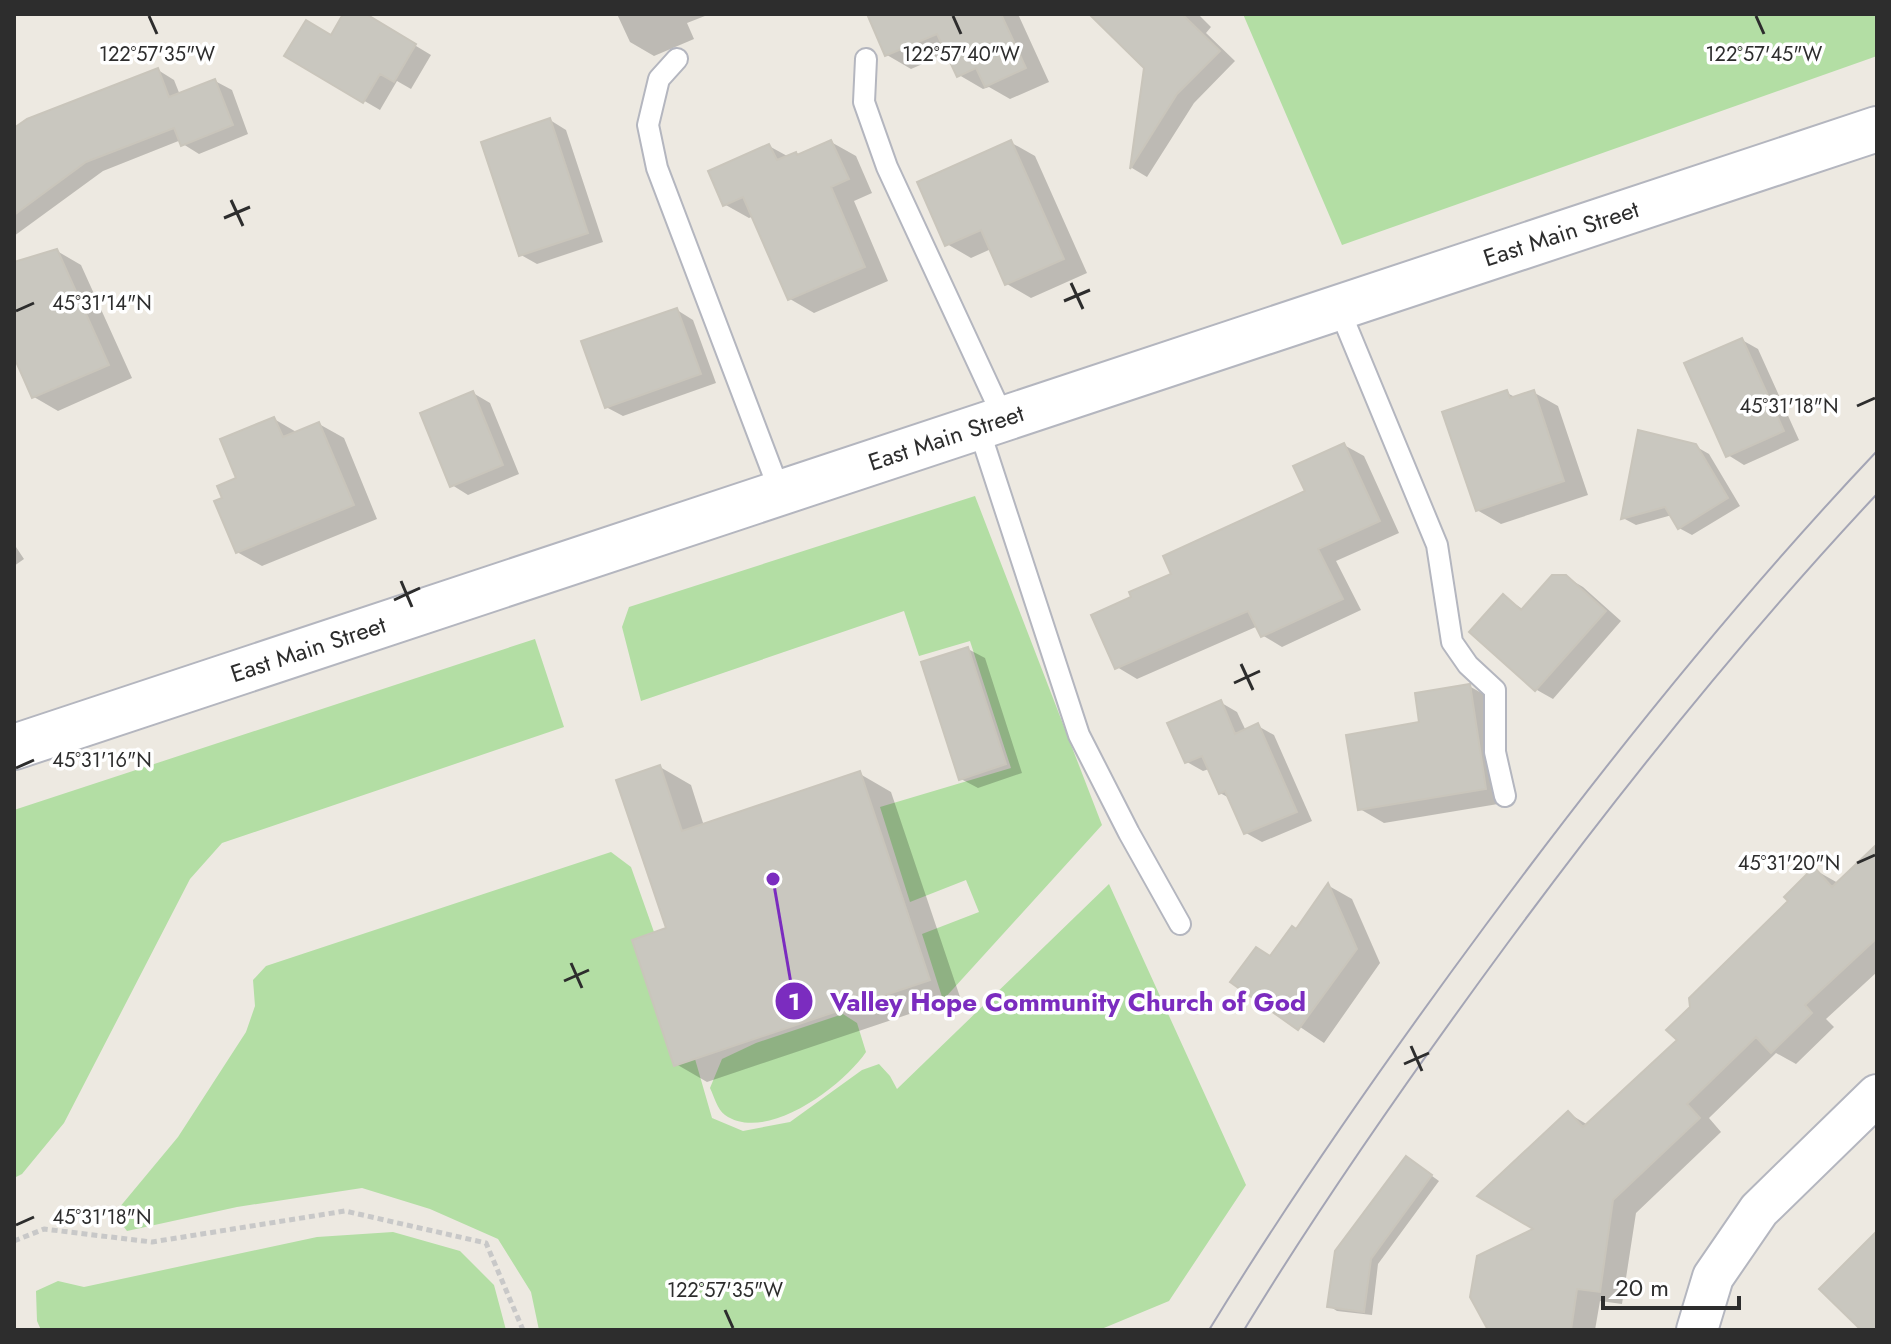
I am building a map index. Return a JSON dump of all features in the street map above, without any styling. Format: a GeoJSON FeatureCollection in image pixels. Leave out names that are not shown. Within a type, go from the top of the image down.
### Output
{"type":"FeatureCollection","features":[{"type":"Feature","properties":{"kind":"main road","name":"East Main Street"},"geometry":{"type":"LineString","coordinates":[[14,747],[1877,129]]}},
{"type":"Feature","properties":{"kind":"street"},"geometry":{"type":"LineString","coordinates":[[1697,1330],[1713,1277],[1759,1210],[1877,1095]]}},
{"type":"Feature","properties":{"kind":"lane"},"geometry":{"type":"LineString","coordinates":[[677,59],[659,79],[648,125],[657,168],[780,492]]}},
{"type":"Feature","properties":{"kind":"lane"},"geometry":{"type":"LineString","coordinates":[[866,59],[864,102],[887,167],[991,422],[1079,735],[1180,924]]}},
{"type":"Feature","properties":{"kind":"lane"},"geometry":{"type":"LineString","coordinates":[[1338,306],[1437,545],[1452,642],[1468,665],[1495,690],[1495,752],[1505,796]]}},
{"type":"Feature","properties":{"kind":"path"},"geometry":{"type":"LineString","coordinates":[[14,1241],[44,1229],[152,1242],[345,1211],[486,1243],[523,1330]]}},
{"type":"Feature","properties":{"kind":"green space"},"geometry":{"type":"Polygon","coordinates":[[[1243,14],[1877,14],[1877,56],[1342,245],[1243,14]]]}},
{"type":"Feature","properties":{"kind":"green space"},"geometry":{"type":"Polygon","coordinates":[[[975,496],[1102,825],[943,1000],[922,934],[979,912],[966,880],[910,902],[880,807],[1011,768],[970,641],[919,656],[904,611],[641,701],[622,627],[629,607],[975,496]]]}},
{"type":"Feature","properties":{"kind":"green space"},"geometry":{"type":"Polygon","coordinates":[[[535,639],[564,727],[222,843],[190,879],[64,1123],[22,1174],[14,1178],[14,810],[535,639]]]}},
{"type":"Feature","properties":{"kind":"green space"},"geometry":{"type":"Polygon","coordinates":[[[611,852],[631,867],[654,932],[632,940],[674,1065],[695,1059],[712,1118],[743,1131],[790,1122],[862,1070],[879,1064],[897,1089],[1109,884],[1246,1185],[1169,1301],[1099,1330],[539,1330],[531,1292],[498,1239],[430,1209],[362,1188],[237,1207],[127,1231],[114,1214],[178,1137],[246,1032],[255,1006],[253,980],[266,966],[611,852]]]}},
{"type":"Feature","properties":{"kind":"green space"},"geometry":{"type":"Polygon","coordinates":[[[843,1014],[857,1023],[866,1052],[822,1095],[782,1117],[761,1122],[742,1122],[722,1112],[710,1088],[722,1059],[756,1043],[843,1014]]]}},
{"type":"Feature","properties":{"kind":"green space"},"geometry":{"type":"Polygon","coordinates":[[[393,1232],[460,1251],[494,1285],[506,1330],[41,1330],[37,1321],[36,1291],[58,1281],[84,1287],[317,1237],[393,1232]]]}},
{"type":"Feature","properties":{"kind":"building"},"geometry":{"type":"Polygon","coordinates":[[[343,14],[366,14],[416,44],[394,82],[380,74],[363,103],[284,56],[306,20],[331,35],[343,14]]]}},
{"type":"Feature","properties":{"kind":"building"},"geometry":{"type":"Polygon","coordinates":[[[867,14],[1001,14],[1026,68],[985,87],[976,68],[957,77],[937,34],[885,56],[867,14]]]}},
{"type":"Feature","properties":{"kind":"building"},"geometry":{"type":"Polygon","coordinates":[[[1089,14],[1182,14],[1220,51],[1177,94],[1130,169],[1144,68],[1089,14]]]}},
{"type":"Feature","properties":{"kind":"building"},"geometry":{"type":"Polygon","coordinates":[[[158,68],[169,97],[215,79],[233,125],[181,146],[174,128],[86,162],[14,215],[14,128],[27,119],[158,68]]]}},
{"type":"Feature","properties":{"kind":"building"},"geometry":{"type":"Polygon","coordinates":[[[550,118],[588,233],[519,256],[481,142],[550,118]]]}},
{"type":"Feature","properties":{"kind":"building"},"geometry":{"type":"Polygon","coordinates":[[[831,140],[849,179],[831,187],[865,267],[788,300],[743,197],[723,206],[708,171],[769,144],[777,160],[831,140]]]}},
{"type":"Feature","properties":{"kind":"building"},"geometry":{"type":"Polygon","coordinates":[[[1011,140],[1064,259],[1005,285],[981,230],[945,246],[917,182],[1011,140]]]}},
{"type":"Feature","properties":{"kind":"building"},"geometry":{"type":"Polygon","coordinates":[[[57,249],[109,365],[32,398],[14,357],[14,262],[57,249]]]}},
{"type":"Feature","properties":{"kind":"building"},"geometry":{"type":"Polygon","coordinates":[[[677,308],[701,374],[605,408],[581,341],[677,308]]]}},
{"type":"Feature","properties":{"kind":"building"},"geometry":{"type":"Polygon","coordinates":[[[1742,338],[1784,431],[1726,457],[1684,363],[1742,338]]]}},
{"type":"Feature","properties":{"kind":"building"},"geometry":{"type":"Polygon","coordinates":[[[1507,390],[1510,398],[1534,390],[1564,481],[1476,511],[1442,412],[1507,390]]]}},
{"type":"Feature","properties":{"kind":"building"},"geometry":{"type":"Polygon","coordinates":[[[473,391],[503,465],[450,487],[420,413],[473,391]]]}},
{"type":"Feature","properties":{"kind":"building"},"geometry":{"type":"Polygon","coordinates":[[[274,417],[283,437],[319,422],[354,505],[236,553],[214,501],[222,498],[217,486],[236,478],[220,439],[274,417]]]}},
{"type":"Feature","properties":{"kind":"building"},"geometry":{"type":"Polygon","coordinates":[[[1638,430],[1696,444],[1728,498],[1678,529],[1665,507],[1621,519],[1638,430]]]}},
{"type":"Feature","properties":{"kind":"building"},"geometry":{"type":"Polygon","coordinates":[[[1344,443],[1380,521],[1318,549],[1343,599],[1261,637],[1248,611],[1115,669],[1091,615],[1131,597],[1129,592],[1171,574],[1163,556],[1305,491],[1293,466],[1344,443]]]}},
{"type":"Feature","properties":{"kind":"building"},"geometry":{"type":"Polygon","coordinates":[[[1552,575],[1566,575],[1606,611],[1535,691],[1469,632],[1503,594],[1521,610],[1552,575]]]}},
{"type":"Feature","properties":{"kind":"building"},"geometry":{"type":"Polygon","coordinates":[[[968,647],[1006,764],[959,780],[921,662],[968,647]]]}},
{"type":"Feature","properties":{"kind":"building"},"geometry":{"type":"Polygon","coordinates":[[[1470,684],[1486,789],[1358,810],[1346,735],[1419,722],[1415,693],[1470,684]]]}},
{"type":"Feature","properties":{"kind":"building"},"geometry":{"type":"Polygon","coordinates":[[[1221,700],[1235,734],[1258,723],[1297,812],[1244,834],[1225,791],[1219,794],[1202,756],[1185,763],[1167,723],[1221,700]]]}},
{"type":"Feature","properties":{"kind":"building"},"geometry":{"type":"Polygon","coordinates":[[[660,765],[682,831],[860,771],[930,980],[674,1066],[632,940],[666,928],[616,780],[660,765]]]}},
{"type":"Feature","properties":{"kind":"building"},"geometry":{"type":"Polygon","coordinates":[[[1877,844],[1877,938],[1805,1005],[1812,1013],[1771,1053],[1756,1037],[1687,1104],[1700,1118],[1613,1200],[1600,1292],[1577,1289],[1571,1330],[1488,1330],[1470,1297],[1477,1256],[1533,1229],[1477,1196],[1568,1111],[1583,1127],[1677,1040],[1666,1030],[1690,1007],[1689,998],[1788,901],[1784,897],[1814,867],[1832,887],[1877,844]]]}},
{"type":"Feature","properties":{"kind":"building"},"geometry":{"type":"Polygon","coordinates":[[[1328,883],[1357,949],[1298,1030],[1230,982],[1256,947],[1270,956],[1292,926],[1296,929],[1328,883]]]}},
{"type":"Feature","properties":{"kind":"building"},"geometry":{"type":"Polygon","coordinates":[[[1406,1156],[1432,1175],[1371,1259],[1364,1312],[1327,1307],[1335,1251],[1406,1156]]]}},
{"type":"Feature","properties":{"kind":"building"},"geometry":{"type":"Polygon","coordinates":[[[1877,1231],[1877,1330],[1861,1330],[1819,1289],[1877,1231]]]}},
{"type":"Feature","properties":{"kind":"tram line"},"geometry":{"type":"LineString","coordinates":[[1209,1330],[1342,1125],[1531,864],[1625,742],[1723,623],[1877,451]]}},
{"type":"Feature","properties":{"kind":"tram line"},"geometry":{"type":"LineString","coordinates":[[1244,1330],[1371,1134],[1550,886],[1732,658],[1877,494]]}},
{"type":"Feature","properties":{"kind":"place","name":"Valley Hope Community Church of God"},"geometry":{"type":"Point","coordinates":[773,879]}}]}
